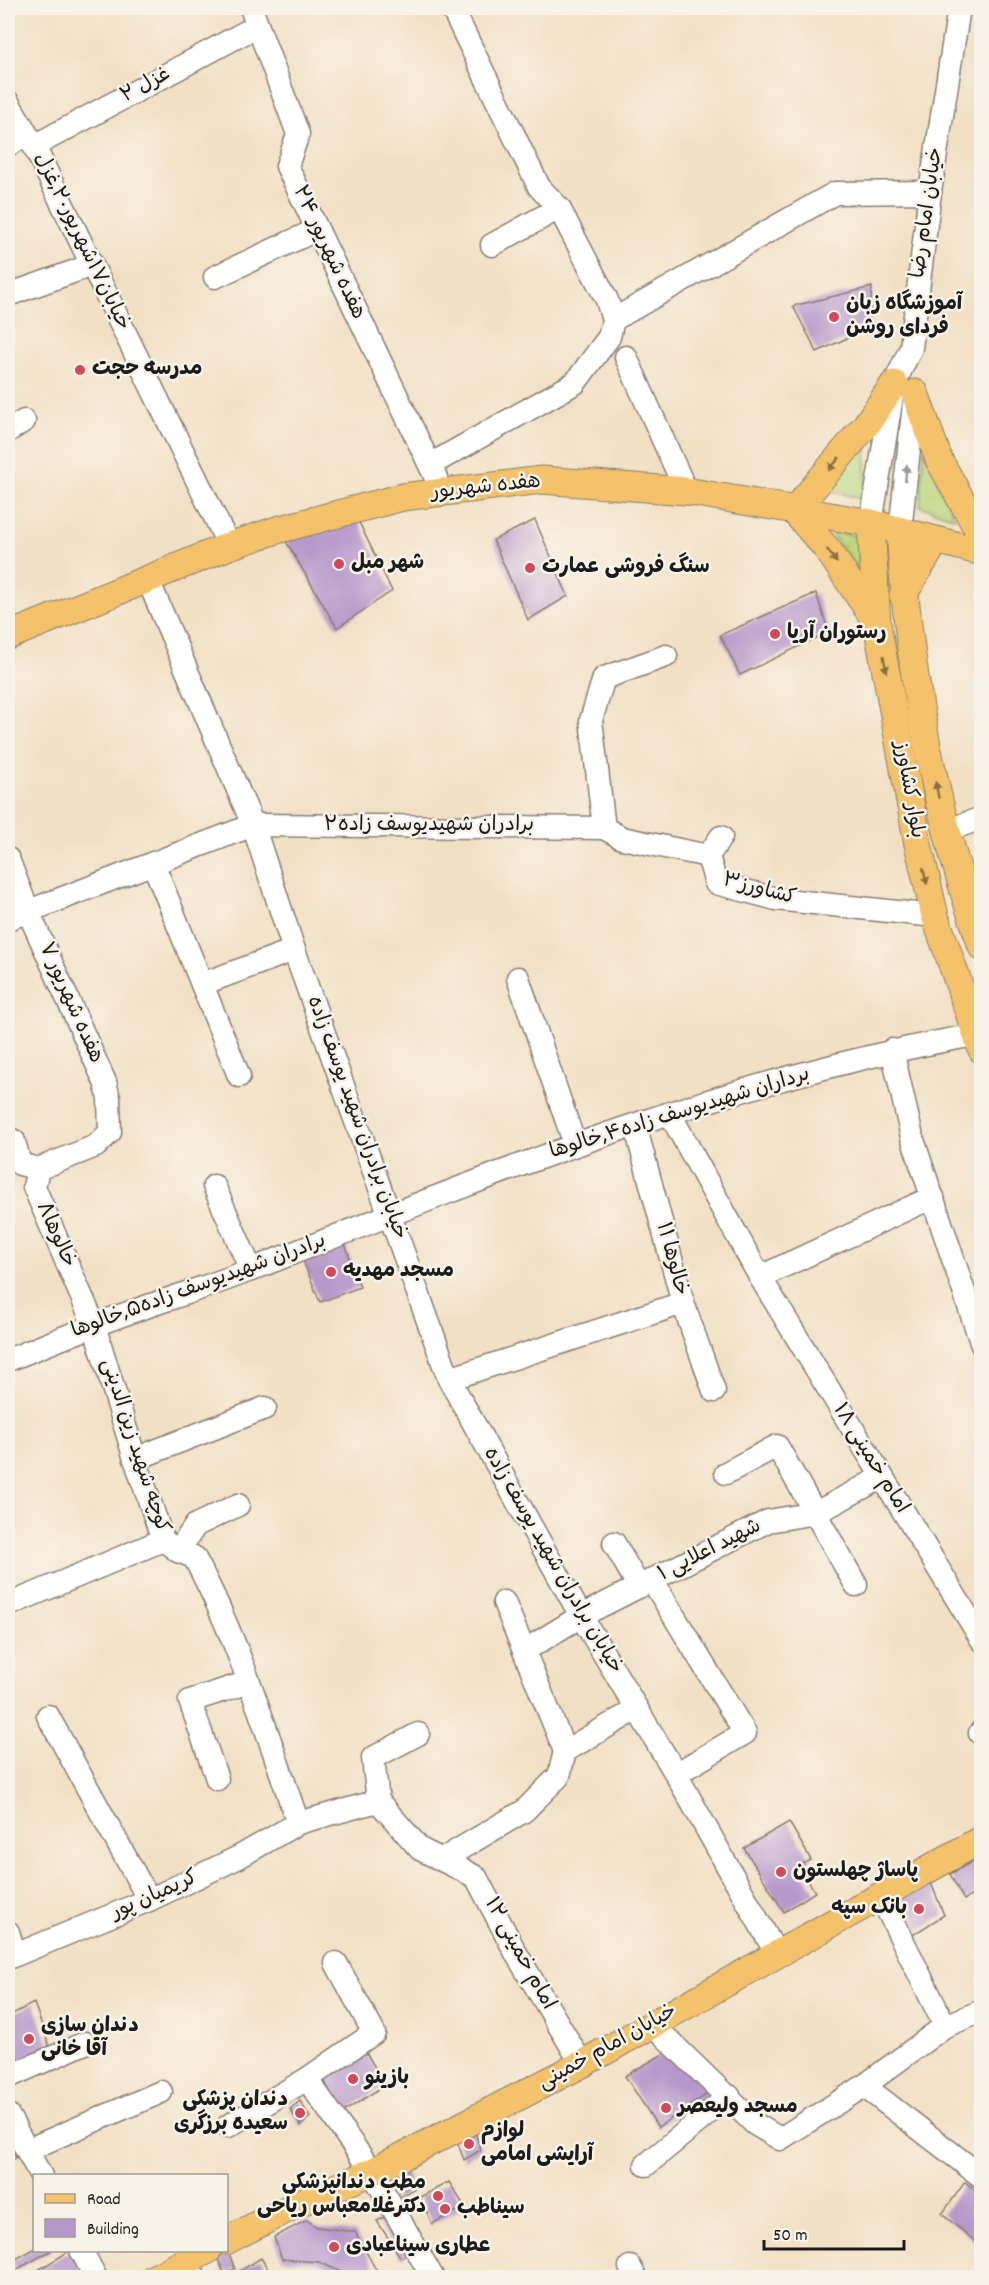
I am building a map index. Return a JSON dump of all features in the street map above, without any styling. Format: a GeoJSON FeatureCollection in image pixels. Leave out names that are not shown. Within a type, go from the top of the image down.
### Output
{"type":"FeatureCollection","features":[{"type":"Feature","properties":{"kind":"main road"},"geometry":{"type":"LineString","coordinates":[[936,541],[904,598],[876,614],[828,550],[794,512],[866,425],[904,388],[939,460],[981,537]]}},
{"type":"Feature","properties":{"kind":"main road","name":"هفده شهریور"},"geometry":{"type":"LineString","coordinates":[[8,636],[229,546],[277,530],[403,497],[542,480],[686,491],[794,512],[871,523],[981,552]]}},
{"type":"Feature","properties":{"kind":"main road","name":"بلوار کشاورز"},"geometry":{"type":"LineString","coordinates":[[871,523],[876,614],[918,844],[935,916],[978,1042]]}},
{"type":"Feature","properties":{"kind":"main road","name":"بلوار کشاورز"},"geometry":{"type":"LineString","coordinates":[[900,531],[904,598],[915,677],[945,831],[979,934]]}},
{"type":"Feature","properties":{"kind":"main road","name":"خیابان امام خمینی"},"geometry":{"type":"LineString","coordinates":[[228,2240],[294,2205],[372,2172],[582,2064],[981,1839]]}},
{"type":"Feature","properties":{"kind":"main road"},"geometry":{"type":"LineString","coordinates":[[154,2277],[188,2271],[206,2252]]}},
{"type":"Feature","properties":{"kind":"street"},"geometry":{"type":"LineString","coordinates":[[430,465],[575,383],[609,337],[613,320],[607,300],[559,208],[539,187],[452,8]]}},
{"type":"Feature","properties":{"kind":"street","name":"خیابان امام رضا"},"geometry":{"type":"LineString","coordinates":[[871,523],[904,388],[911,348],[930,192],[959,8]]}},
{"type":"Feature","properties":{"kind":"street","name":"غزل ۲"},"geometry":{"type":"LineString","coordinates":[[23,142],[254,17]]}},
{"type":"Feature","properties":{"kind":"street","name":"هفده شهریور ۲۴"},"geometry":{"type":"LineString","coordinates":[[254,17],[298,134],[287,166],[442,492]]}},
{"type":"Feature","properties":{"kind":"street","name":"خیابان۱۷شهریور۲۰,غزل"},"geometry":{"type":"LineString","coordinates":[[8,102],[23,142],[92,265],[229,546]]}},
{"type":"Feature","properties":{"kind":"street"},"geometry":{"type":"LineString","coordinates":[[613,320],[834,193],[930,192]]}},
{"type":"Feature","properties":{"kind":"street"},"geometry":{"type":"LineString","coordinates":[[492,245],[559,208]]}},
{"type":"Feature","properties":{"kind":"street"},"geometry":{"type":"LineString","coordinates":[[215,278],[316,230]]}},
{"type":"Feature","properties":{"kind":"street"},"geometry":{"type":"LineString","coordinates":[[8,296],[92,265]]}},
{"type":"Feature","properties":{"kind":"street"},"geometry":{"type":"LineString","coordinates":[[626,357],[686,491]]}},
{"type":"Feature","properties":{"kind":"street"},"geometry":{"type":"LineString","coordinates":[[900,531],[904,388]]}},
{"type":"Feature","properties":{"kind":"street","name":"خیابان برادران شهید یوسف زاده"},"geometry":{"type":"LineString","coordinates":[[148,580],[253,825],[294,950],[391,1213],[449,1379],[581,1616],[676,1774],[776,1953]]}},
{"type":"Feature","properties":{"kind":"street"},"geometry":{"type":"LineString","coordinates":[[604,828],[591,720],[604,678],[666,656]]}},
{"type":"Feature","properties":{"kind":"street"},"geometry":{"type":"LineString","coordinates":[[945,831],[981,818]]}},
{"type":"Feature","properties":{"kind":"street"},"geometry":{"type":"LineString","coordinates":[[18,915],[253,825]]}},
{"type":"Feature","properties":{"kind":"street","name":"برادران شهیدیوسف زاده۲"},"geometry":{"type":"LineString","coordinates":[[253,825],[604,828]]}},
{"type":"Feature","properties":{"kind":"street","name":"کشاورز۳"},"geometry":{"type":"LineString","coordinates":[[604,828],[622,838],[708,856],[716,883],[776,899],[935,916]]}},
{"type":"Feature","properties":{"kind":"street"},"geometry":{"type":"LineString","coordinates":[[708,856],[721,837]]}},
{"type":"Feature","properties":{"kind":"street","name":"هفده شهریور ۷"},"geometry":{"type":"LineString","coordinates":[[8,859],[18,915],[105,1082],[110,1115],[110,1132],[96,1146],[38,1169]]}},
{"type":"Feature","properties":{"kind":"street"},"geometry":{"type":"LineString","coordinates":[[153,863],[239,1076]]}},
{"type":"Feature","properties":{"kind":"street"},"geometry":{"type":"LineString","coordinates":[[202,984],[294,950]]}},
{"type":"Feature","properties":{"kind":"street"},"geometry":{"type":"LineString","coordinates":[[518,978],[575,1145]]}},
{"type":"Feature","properties":{"kind":"street","name":"برداران شهیدیوسف زاده۴,خالوها"},"geometry":{"type":"LineString","coordinates":[[391,1213],[575,1145],[670,1113],[892,1050],[978,1042]]}},
{"type":"Feature","properties":{"kind":"street"},"geometry":{"type":"LineString","coordinates":[[892,1050],[912,1137],[981,1346]]}},
{"type":"Feature","properties":{"kind":"street","name":"امام خمینی ۱۸"},"geometry":{"type":"LineString","coordinates":[[670,1113],[760,1277],[981,1640]]}},
{"type":"Feature","properties":{"kind":"street","name":"خالوها ۱۱"},"geometry":{"type":"LineString","coordinates":[[635,1125],[683,1303],[714,1391]]}},
{"type":"Feature","properties":{"kind":"street"},"geometry":{"type":"LineString","coordinates":[[8,1138],[14,1141],[20,1164],[38,1169]]}},
{"type":"Feature","properties":{"kind":"street","name":"خالوها۸"},"geometry":{"type":"LineString","coordinates":[[38,1169],[34,1187],[94,1325]]}},
{"type":"Feature","properties":{"kind":"street"},"geometry":{"type":"LineString","coordinates":[[214,1186],[251,1270]]}},
{"type":"Feature","properties":{"kind":"street"},"geometry":{"type":"LineString","coordinates":[[760,1277],[933,1197]]}},
{"type":"Feature","properties":{"kind":"street","name":"برادران شهیدیوسف زاده۵,خالوها"},"geometry":{"type":"LineString","coordinates":[[8,1360],[94,1325],[251,1270],[391,1213]]}},
{"type":"Feature","properties":{"kind":"street"},"geometry":{"type":"LineString","coordinates":[[449,1379],[683,1303]]}},
{"type":"Feature","properties":{"kind":"street","name":"کوچه شهید زین الدینی"},"geometry":{"type":"LineString","coordinates":[[94,1325],[135,1459],[171,1546],[194,1557],[214,1593],[249,1682],[298,1823]]}},
{"type":"Feature","properties":{"kind":"street"},"geometry":{"type":"LineString","coordinates":[[135,1459],[265,1408]]}},
{"type":"Feature","properties":{"kind":"street"},"geometry":{"type":"LineString","coordinates":[[726,1473],[777,1446],[856,1585]]}},
{"type":"Feature","properties":{"kind":"street","name":"شهید اعلایی ۱"},"geometry":{"type":"LineString","coordinates":[[524,1651],[581,1616],[768,1521],[816,1513],[882,1477]]}},
{"type":"Feature","properties":{"kind":"street"},"geometry":{"type":"LineString","coordinates":[[8,1605],[171,1546],[196,1525],[238,1505]]}},
{"type":"Feature","properties":{"kind":"street"},"geometry":{"type":"LineString","coordinates":[[614,1543],[645,1583],[745,1733],[676,1774]]}},
{"type":"Feature","properties":{"kind":"street"},"geometry":{"type":"LineString","coordinates":[[443,1859],[524,1811],[558,1776],[565,1751],[504,1602]]}},
{"type":"Feature","properties":{"kind":"street"},"geometry":{"type":"LineString","coordinates":[[218,1779],[190,1701],[249,1682]]}},
{"type":"Feature","properties":{"kind":"street"},"geometry":{"type":"LineString","coordinates":[[565,1751],[637,1709]]}},
{"type":"Feature","properties":{"kind":"street"},"geometry":{"type":"LineString","coordinates":[[48,1716],[149,1900]]}},
{"type":"Feature","properties":{"kind":"street"},"geometry":{"type":"LineString","coordinates":[[378,1801],[373,1758],[418,1734]]}},
{"type":"Feature","properties":{"kind":"street","name":"کریمیان پور"},"geometry":{"type":"LineString","coordinates":[[11,1956],[149,1900],[239,1857],[298,1823],[378,1801]]}},
{"type":"Feature","properties":{"kind":"street","name":"امام خمینی ۱۲"},"geometry":{"type":"LineString","coordinates":[[378,1801],[420,1849],[476,1877],[517,1955],[582,2064]]}},
{"type":"Feature","properties":{"kind":"street"},"geometry":{"type":"LineString","coordinates":[[880,1895],[945,2026]]}},
{"type":"Feature","properties":{"kind":"street"},"geometry":{"type":"LineString","coordinates":[[8,1932],[11,1956]]}},
{"type":"Feature","properties":{"kind":"street"},"geometry":{"type":"LineString","coordinates":[[228,2126],[307,2079],[374,2033],[336,1963]]}},
{"type":"Feature","properties":{"kind":"street"},"geometry":{"type":"LineString","coordinates":[[653,2025],[729,2096],[755,2124],[780,2139],[864,2086],[945,2026],[981,2011]]}},
{"type":"Feature","properties":{"kind":"street"},"geometry":{"type":"LineString","coordinates":[[8,2077],[85,2043]]}},
{"type":"Feature","properties":{"kind":"street"},"geometry":{"type":"LineString","coordinates":[[307,2079],[372,2172],[433,2277]]}},
{"type":"Feature","properties":{"kind":"street"},"geometry":{"type":"LineString","coordinates":[[864,2086],[981,2177]]}},
{"type":"Feature","properties":{"kind":"street"},"geometry":{"type":"LineString","coordinates":[[27,2150],[161,2092]]}},
{"type":"Feature","properties":{"kind":"street"},"geometry":{"type":"LineString","coordinates":[[646,2164],[729,2096]]}},
{"type":"Feature","properties":{"kind":"street"},"geometry":{"type":"LineString","coordinates":[[8,2115],[40,2174]]}},
{"type":"Feature","properties":{"kind":"street"},"geometry":{"type":"LineString","coordinates":[[82,2252],[96,2277]]}},
{"type":"Feature","properties":{"kind":"green space"},"geometry":{"type":"Polygon","coordinates":[[[867,443],[865,500],[826,489],[867,443]]]}},
{"type":"Feature","properties":{"kind":"green space"},"geometry":{"type":"Polygon","coordinates":[[[924,448],[955,518],[920,506],[924,448]]]}},
{"type":"Feature","properties":{"kind":"green space"},"geometry":{"type":"Polygon","coordinates":[[[829,531],[858,536],[862,576],[829,531]]]}},
{"type":"Feature","properties":{"kind":"building","name":"آموزشگاه زبان فردای روشن"},"geometry":{"type":"Polygon","coordinates":[[[872,287],[869,328],[817,352],[793,306],[872,287]]]}},
{"type":"Feature","properties":{"kind":"building","name":"شهر مبل"},"geometry":{"type":"Polygon","coordinates":[[[357,518],[392,591],[337,628],[284,538],[357,518]]]}},
{"type":"Feature","properties":{"kind":"building","name":"سنگ فروشی عمارت"},"geometry":{"type":"Polygon","coordinates":[[[535,520],[568,596],[528,620],[493,540],[535,520]]]}},
{"type":"Feature","properties":{"kind":"building","name":"رستوران آریا"},"geometry":{"type":"Polygon","coordinates":[[[816,593],[829,632],[740,675],[720,635],[816,593]]]}},
{"type":"Feature","properties":{"kind":"building","name":"مسجد مهدیه"},"geometry":{"type":"Polygon","coordinates":[[[345,1244],[360,1287],[320,1302],[302,1258],[345,1244]]]}},
{"type":"Feature","properties":{"kind":"building","name":"پاساژ چهلستون"},"geometry":{"type":"Polygon","coordinates":[[[789,1822],[811,1860],[799,1865],[815,1892],[784,1912],[744,1848],[789,1822]]]}},
{"type":"Feature","properties":{"kind":"building"},"geometry":{"type":"Polygon","coordinates":[[[981,1857],[981,1890],[964,1900],[950,1874],[981,1857]]]}},
{"type":"Feature","properties":{"kind":"building","name":"بانک سپه"},"geometry":{"type":"Polygon","coordinates":[[[931,1883],[944,1915],[908,1938],[893,1904],[931,1883]]]}},
{"type":"Feature","properties":{"kind":"building","name":"دندان سازی آقا خانی"},"geometry":{"type":"Polygon","coordinates":[[[34,2003],[50,2048],[19,2061],[8,2031],[8,2016],[34,2003]]]}},
{"type":"Feature","properties":{"kind":"building","name":"بازینو"},"geometry":{"type":"Polygon","coordinates":[[[363,2047],[385,2085],[342,2113],[320,2073],[363,2047]]]}},
{"type":"Feature","properties":{"kind":"building","name":"مسجد ولیعصر"},"geometry":{"type":"Polygon","coordinates":[[[672,2049],[716,2088],[658,2127],[625,2076],[672,2049]]]}},
{"type":"Feature","properties":{"kind":"building","name":"دندان پزشکی سعیده برزگری"},"geometry":{"type":"Polygon","coordinates":[[[300,2101],[310,2117],[301,2126],[290,2109],[300,2101]]]}},
{"type":"Feature","properties":{"kind":"building","name":"لوازم آرایشی امامی"},"geometry":{"type":"Polygon","coordinates":[[[473,2127],[481,2150],[464,2160],[456,2138],[473,2127]]]}},
{"type":"Feature","properties":{"kind":"building"},"geometry":{"type":"Polygon","coordinates":[[[8,2142],[16,2158],[8,2162],[8,2142]]]}},
{"type":"Feature","properties":{"kind":"building"},"geometry":{"type":"Polygon","coordinates":[[[401,2165],[414,2189],[397,2199],[386,2174],[401,2165]]]}},
{"type":"Feature","properties":{"kind":"building"},"geometry":{"type":"Polygon","coordinates":[[[449,2182],[465,2207],[432,2224],[420,2197],[449,2182]]]}},
{"type":"Feature","properties":{"kind":"building"},"geometry":{"type":"Polygon","coordinates":[[[965,2182],[981,2195],[981,2246],[942,2214],[965,2182]]]}},
{"type":"Feature","properties":{"kind":"building"},"geometry":{"type":"Polygon","coordinates":[[[392,2213],[413,2250],[401,2258],[377,2221],[392,2213]]]}},
{"type":"Feature","properties":{"kind":"building"},"geometry":{"type":"Polygon","coordinates":[[[307,2220],[317,2227],[355,2232],[380,2277],[352,2277],[319,2262],[282,2259],[274,2237],[307,2220]]]}},
{"type":"Feature","properties":{"kind":"building"},"geometry":{"type":"Polygon","coordinates":[[[33,2250],[33,2252],[48,2252],[16,2270],[12,2261],[33,2250]]]}},
{"type":"Feature","properties":{"kind":"building"},"geometry":{"type":"Polygon","coordinates":[[[228,2251],[235,2269],[224,2273],[217,2256],[228,2251]]]}},
{"type":"Feature","properties":{"kind":"building"},"geometry":{"type":"Polygon","coordinates":[[[68,2252],[72,2252],[85,2277],[22,2277],[30,2275],[68,2252]]]}},
{"type":"Feature","properties":{"kind":"building"},"geometry":{"type":"Polygon","coordinates":[[[261,2258],[273,2277],[230,2277],[261,2258]]]}},
{"type":"Feature","properties":{"kind":"place","name":"آموزشگاه زبان فردای روشن"},"geometry":{"type":"Point","coordinates":[834,317]}},
{"type":"Feature","properties":{"kind":"place","name":"مدرسه حجت"},"geometry":{"type":"Point","coordinates":[80,370]}},
{"type":"Feature","properties":{"kind":"place","name":"شهر مبل"},"geometry":{"type":"Point","coordinates":[339,564]}},
{"type":"Feature","properties":{"kind":"place","name":"سنگ فروشی عمارت"},"geometry":{"type":"Point","coordinates":[530,568]}},
{"type":"Feature","properties":{"kind":"place","name":"رستوران آریا"},"geometry":{"type":"Point","coordinates":[775,634]}},
{"type":"Feature","properties":{"kind":"place","name":"مسجد مهدیه"},"geometry":{"type":"Point","coordinates":[331,1272]}},
{"type":"Feature","properties":{"kind":"place","name":"پاساژ چهلستون"},"geometry":{"type":"Point","coordinates":[781,1872]}},
{"type":"Feature","properties":{"kind":"place","name":"بانک سپه"},"geometry":{"type":"Point","coordinates":[919,1909]}},
{"type":"Feature","properties":{"kind":"place","name":"دندان سازی آقا خانی"},"geometry":{"type":"Point","coordinates":[29,2039]}},
{"type":"Feature","properties":{"kind":"place","name":"بازینو"},"geometry":{"type":"Point","coordinates":[353,2079]}},
{"type":"Feature","properties":{"kind":"place","name":"مسجد ولیعصر"},"geometry":{"type":"Point","coordinates":[666,2108]}},
{"type":"Feature","properties":{"kind":"place","name":"دندان پزشکی سعیده برزگری"},"geometry":{"type":"Point","coordinates":[300,2113]}},
{"type":"Feature","properties":{"kind":"place","name":"لوازم آرایشی امامی"},"geometry":{"type":"Point","coordinates":[469,2144]}},
{"type":"Feature","properties":{"kind":"place","name":"مطب دندانپزشکی دکترغلامعباس ریاحی"},"geometry":{"type":"Point","coordinates":[438,2196]}},
{"type":"Feature","properties":{"kind":"place","name":"سیناطب"},"geometry":{"type":"Point","coordinates":[445,2209]}},
{"type":"Feature","properties":{"kind":"place","name":"عطاری سیناعبادی"},"geometry":{"type":"Point","coordinates":[334,2247]}}]}
